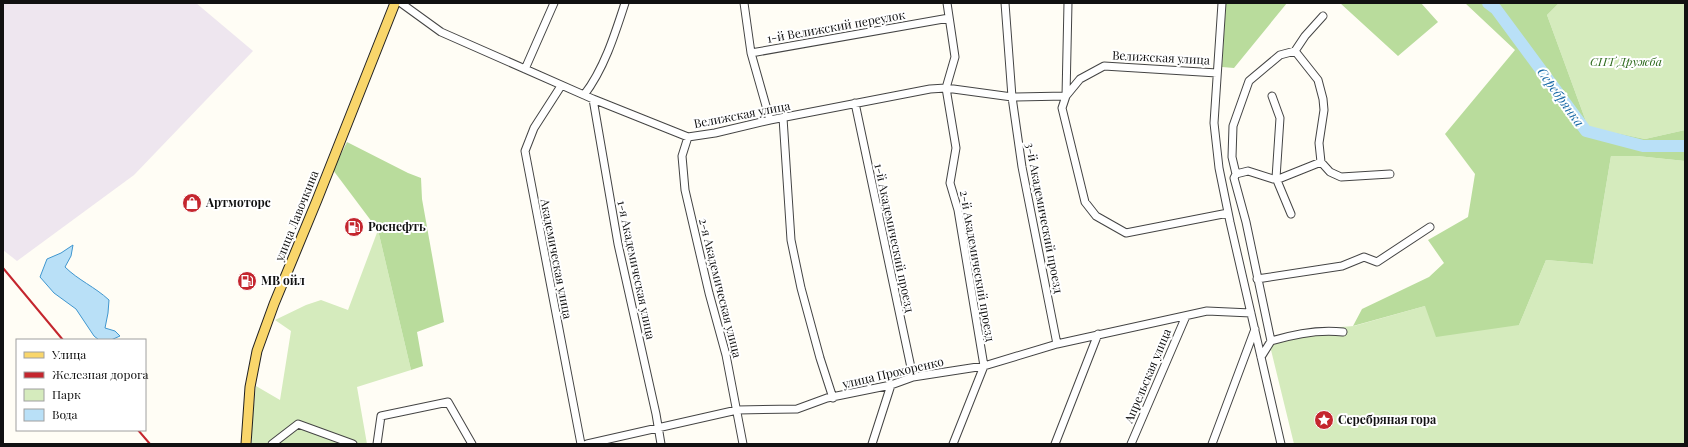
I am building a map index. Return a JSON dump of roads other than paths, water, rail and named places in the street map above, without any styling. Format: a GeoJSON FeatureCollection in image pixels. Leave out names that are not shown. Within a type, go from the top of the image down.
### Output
{"type":"FeatureCollection","features":[{"type":"Feature","properties":{"kind":"main road","name":"улица Лавочкина"},"geometry":{"type":"LineString","coordinates":[[246,444],[250,387],[257,351],[274,304],[395,3]]}},
{"type":"Feature","properties":{"kind":"street","name":"Велижская улица"},"geometry":{"type":"LineString","coordinates":[[401,3],[441,32],[561,86],[688,137],[715,133],[770,120],[930,89],[946,88],[1012,97],[1066,96],[1080,79],[1104,66],[1217,73]]}},
{"type":"Feature","properties":{"kind":"street"},"geometry":{"type":"LineString","coordinates":[[525,69],[554,3]]}},
{"type":"Feature","properties":{"kind":"street"},"geometry":{"type":"LineString","coordinates":[[584,95],[590,86],[611,42],[625,3]]}},
{"type":"Feature","properties":{"kind":"street"},"geometry":{"type":"LineString","coordinates":[[744,3],[751,53],[770,120]]}},
{"type":"Feature","properties":{"kind":"street"},"geometry":{"type":"LineString","coordinates":[[946,88],[955,57],[947,3]]}},
{"type":"Feature","properties":{"kind":"street","name":"3-й Академический проезд"},"geometry":{"type":"LineString","coordinates":[[1005,3],[1012,97],[1022,167],[1057,344]]}},
{"type":"Feature","properties":{"kind":"street"},"geometry":{"type":"LineString","coordinates":[[1068,3],[1066,96],[1062,108],[1085,202],[1096,216],[1126,233],[1228,213]]}},
{"type":"Feature","properties":{"kind":"street"},"geometry":{"type":"LineString","coordinates":[[1222,3],[1214,123],[1219,168],[1281,444]]}},
{"type":"Feature","properties":{"kind":"street"},"geometry":{"type":"LineString","coordinates":[[1261,357],[1271,340],[1246,222],[1234,178],[1236,174],[1232,157],[1233,126],[1249,80],[1280,55],[1295,51],[1305,36],[1323,16]]}},
{"type":"Feature","properties":{"kind":"street","name":"1-й Велижский переулок"},"geometry":{"type":"LineString","coordinates":[[751,53],[949,18]]}},
{"type":"Feature","properties":{"kind":"street"},"geometry":{"type":"LineString","coordinates":[[1295,51],[1318,80],[1323,99],[1324,110],[1319,143],[1321,162],[1330,172],[1341,177],[1390,174]]}},
{"type":"Feature","properties":{"kind":"street","name":"Академическая улица"},"geometry":{"type":"LineString","coordinates":[[561,86],[534,128],[525,151],[581,444]]}},
{"type":"Feature","properties":{"kind":"street","name":"2-й Академический проезд"},"geometry":{"type":"LineString","coordinates":[[946,88],[956,148],[950,183],[958,210],[984,366]]}},
{"type":"Feature","properties":{"kind":"street"},"geometry":{"type":"LineString","coordinates":[[1272,96],[1280,118],[1276,178],[1291,214]]}},
{"type":"Feature","properties":{"kind":"street","name":"1-я Академическая улица"},"geometry":{"type":"LineString","coordinates":[[593,99],[618,244],[656,414],[657,428],[661,444]]}},
{"type":"Feature","properties":{"kind":"street","name":"1-й Академический проезд"},"geometry":{"type":"LineString","coordinates":[[855,104],[913,377]]}},
{"type":"Feature","properties":{"kind":"street"},"geometry":{"type":"LineString","coordinates":[[784,118],[791,240],[801,288],[820,358],[833,398]]}},
{"type":"Feature","properties":{"kind":"street","name":"2-я Академическая улица"},"geometry":{"type":"LineString","coordinates":[[688,137],[682,156],[685,190],[709,293],[726,355],[744,444]]}},
{"type":"Feature","properties":{"kind":"street"},"geometry":{"type":"LineString","coordinates":[[1236,174],[1248,172],[1281,178],[1321,162]]}},
{"type":"Feature","properties":{"kind":"street"},"geometry":{"type":"LineString","coordinates":[[1257,279],[1342,266],[1364,257],[1376,262],[1430,227]]}},
{"type":"Feature","properties":{"kind":"street","name":"улица Прохоренко"},"geometry":{"type":"LineString","coordinates":[[587,444],[737,410],[797,408],[891,385],[913,377],[984,366],[1057,344],[1207,311],[1251,312]]}},
{"type":"Feature","properties":{"kind":"street","name":"Апрельская улица"},"geometry":{"type":"LineString","coordinates":[[1131,444],[1186,316]]}},
{"type":"Feature","properties":{"kind":"street"},"geometry":{"type":"LineString","coordinates":[[1212,444],[1254,329]]}},
{"type":"Feature","properties":{"kind":"street"},"geometry":{"type":"LineString","coordinates":[[1271,340],[1331,330],[1343,332]]}},
{"type":"Feature","properties":{"kind":"street"},"geometry":{"type":"LineString","coordinates":[[1055,444],[1098,334]]}},
{"type":"Feature","properties":{"kind":"street"},"geometry":{"type":"LineString","coordinates":[[954,444],[984,366]]}},
{"type":"Feature","properties":{"kind":"street"},"geometry":{"type":"LineString","coordinates":[[872,444],[891,385]]}},
{"type":"Feature","properties":{"kind":"street"},"geometry":{"type":"LineString","coordinates":[[378,444],[381,416],[448,402],[472,444]]}},
{"type":"Feature","properties":{"kind":"street"},"geometry":{"type":"LineString","coordinates":[[272,444],[298,424],[353,444]]}},
{"type":"Feature","properties":{"kind":"water"},"geometry":{"type":"Polygon","coordinates":[[[73,245],[71,256],[65,267],[75,276],[109,300],[105,328],[115,331],[120,336],[113,339],[98,339],[94,336],[76,309],[54,293],[40,277],[47,259],[61,253],[73,245]]]}},
{"type":"Feature","properties":{"kind":"waterway","name":"Серебрянка"},"geometry":{"type":"LineString","coordinates":[[1488,3],[1496,9],[1586,131],[1643,146],[1685,146]]}},
{"type":"Feature","properties":{"kind":"railway"},"geometry":{"type":"LineString","coordinates":[[3,268],[62,339]]}},
{"type":"Feature","properties":{"kind":"railway"},"geometry":{"type":"LineString","coordinates":[[139,431],[150,444]]}},
{"type":"Feature","properties":{"kind":"place","name":"Артмоторс"},"geometry":{"type":"Point","coordinates":[192,203]}},
{"type":"Feature","properties":{"kind":"place","name":"Роснефть"},"geometry":{"type":"Point","coordinates":[354,227]}},
{"type":"Feature","properties":{"kind":"place","name":"МВ ойл"},"geometry":{"type":"Point","coordinates":[247,281]}},
{"type":"Feature","properties":{"kind":"place","name":"Серебряная гора"},"geometry":{"type":"Point","coordinates":[1324,420]}},
{"type":"Feature","properties":{"kind":"park label","name":"СНТ Дружба"},"geometry":{"type":"Point","coordinates":[1626,62]}}]}
